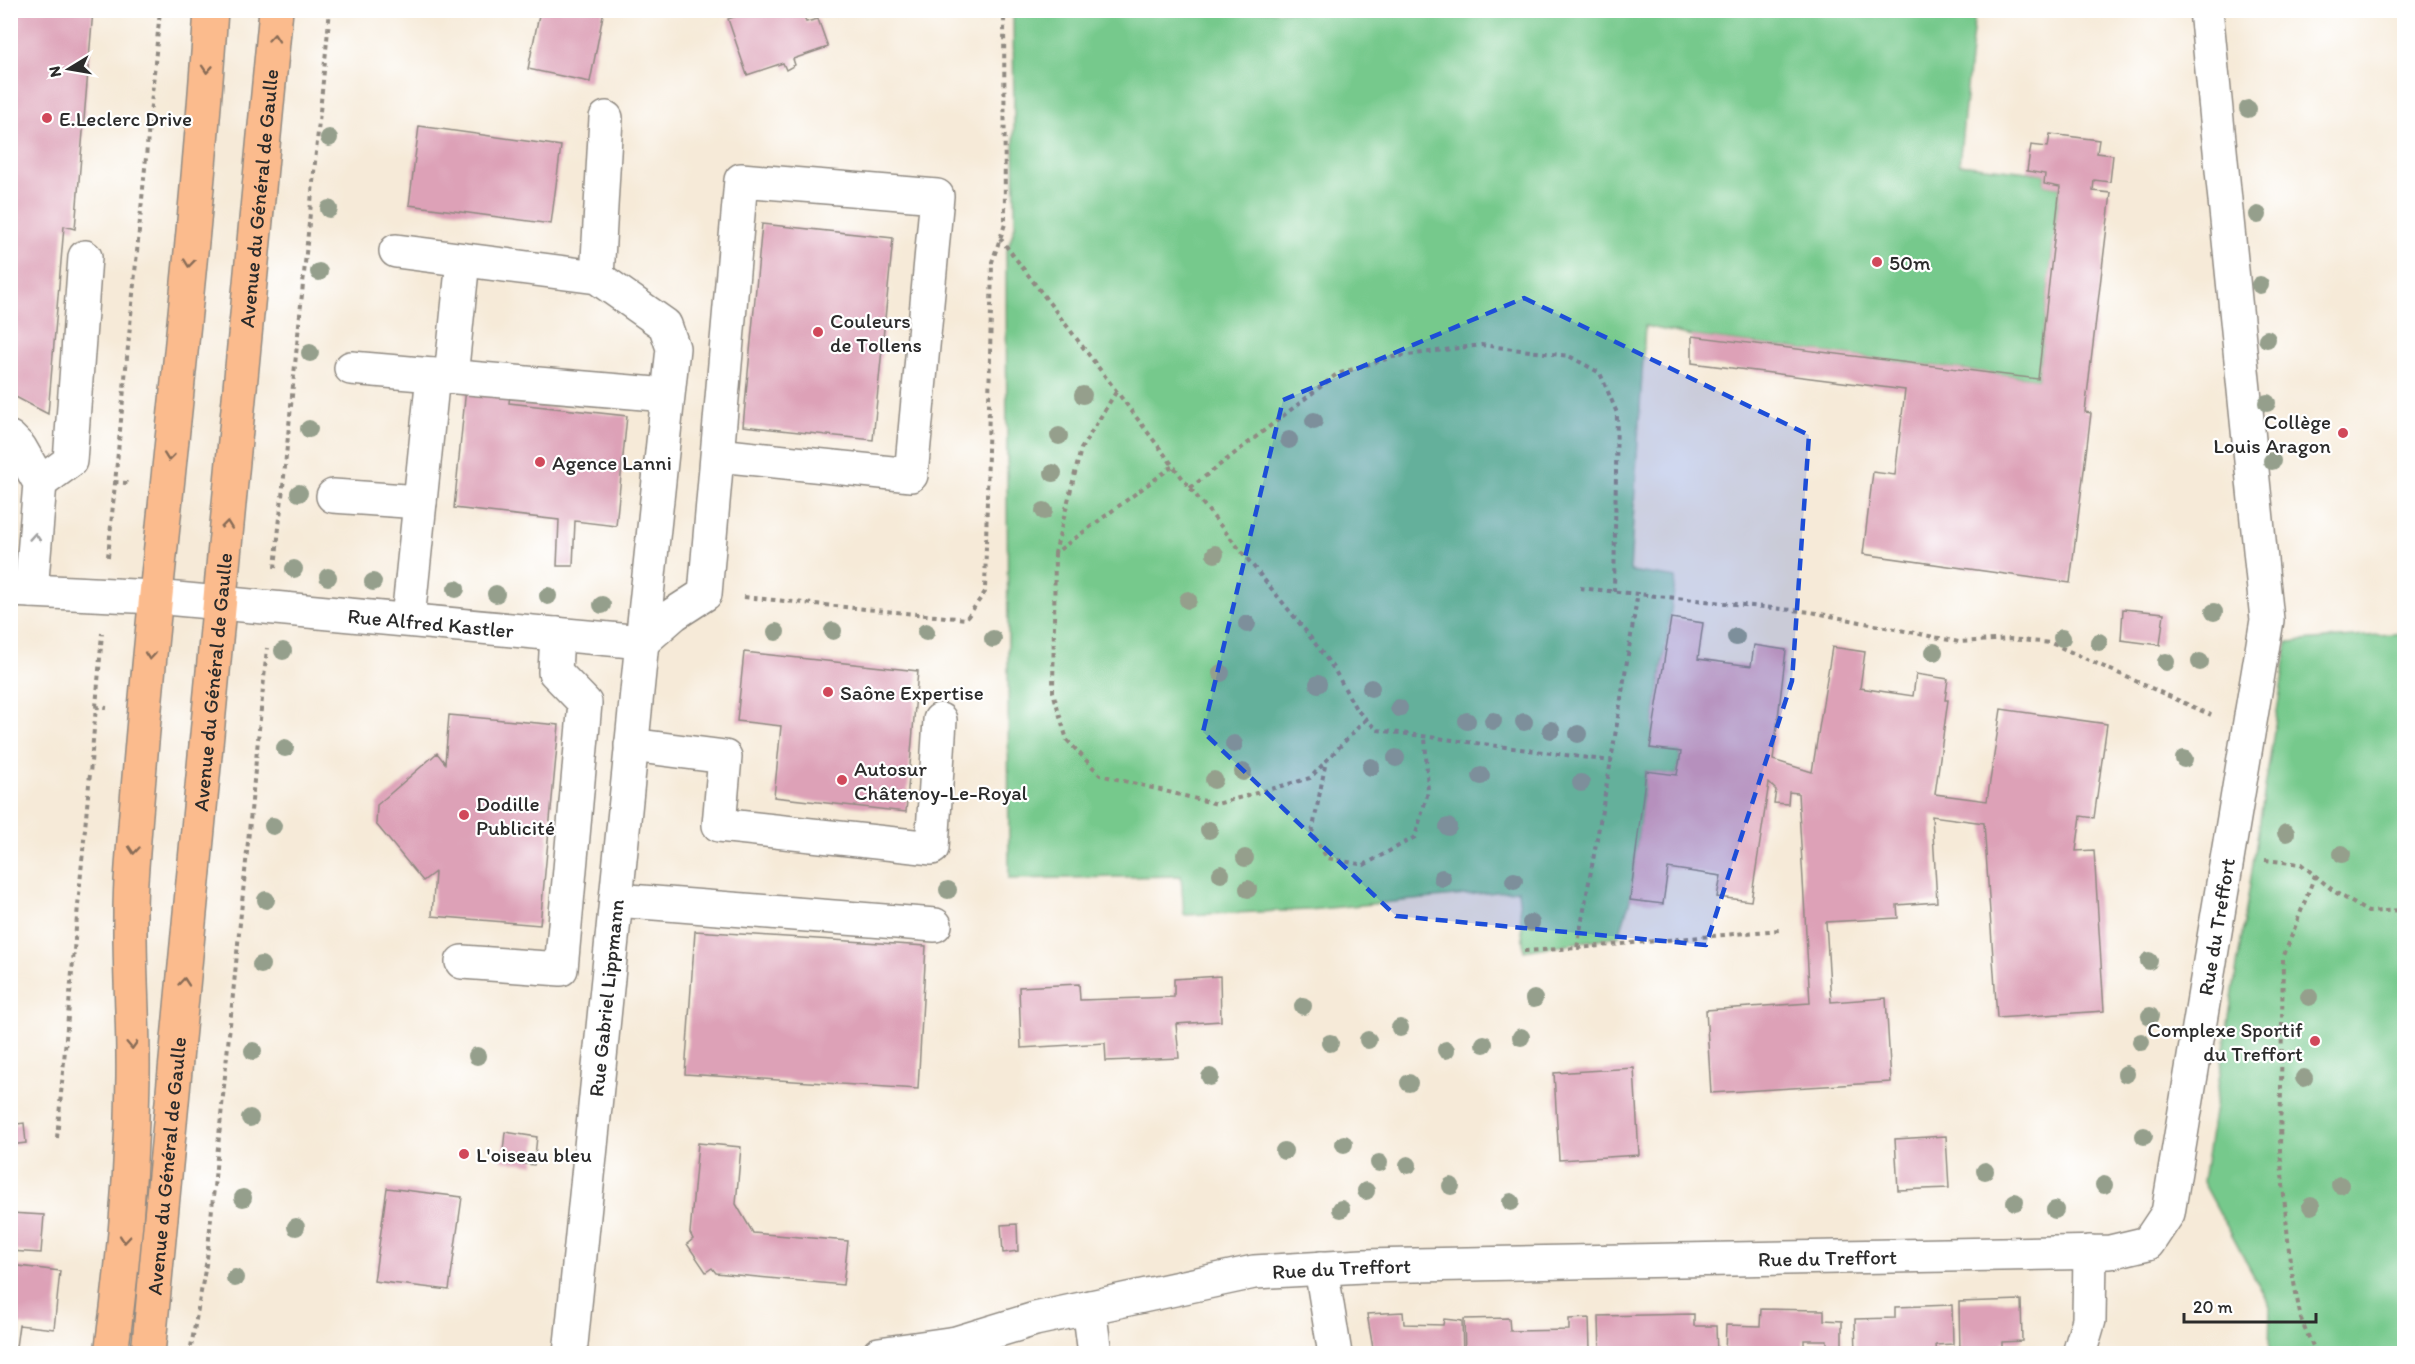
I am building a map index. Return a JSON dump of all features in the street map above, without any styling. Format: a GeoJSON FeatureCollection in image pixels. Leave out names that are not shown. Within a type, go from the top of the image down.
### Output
{"type":"FeatureCollection","features":[{"type":"Feature","properties":{"kind":"main road","name":"Avenue du Général de Gaulle"},"geometry":{"type":"LineString","coordinates":[[111,1353],[122,1279],[132,1119],[129,963],[131,884],[155,597],[205,111],[211,10]]}},
{"type":"Feature","properties":{"kind":"main road","name":"Avenue du Général de Gaulle"},"geometry":{"type":"LineString","coordinates":[[148,1353],[276,10]]}},
{"type":"Feature","properties":{"kind":"street","name":"Rue du Treffort"},"geometry":{"type":"LineString","coordinates":[[879,1353],[956,1343],[1035,1319],[1254,1272],[1321,1268],[2110,1252],[2148,1243],[2168,1213],[2267,620],[2206,10]]}},
{"type":"Feature","properties":{"kind":"street"},"geometry":{"type":"LineString","coordinates":[[396,251],[597,277],[606,118]]}},
{"type":"Feature","properties":{"kind":"street"},"geometry":{"type":"LineString","coordinates":[[642,642],[674,614],[705,594],[741,180],[937,196],[911,474],[718,455]]}},
{"type":"Feature","properties":{"kind":"street"},"geometry":{"type":"LineString","coordinates":[[40,483],[70,461],[85,257]]}},
{"type":"Feature","properties":{"kind":"street"},"geometry":{"type":"LineString","coordinates":[[408,619],[420,502],[463,260]]}},
{"type":"Feature","properties":{"kind":"street","name":"Rue Gabriel Lippmann"},"geometry":{"type":"LineString","coordinates":[[570,1353],[673,348],[665,325],[597,277]]}},
{"type":"Feature","properties":{"kind":"street"},"geometry":{"type":"LineString","coordinates":[[351,368],[668,395]]}},
{"type":"Feature","properties":{"kind":"street"},"geometry":{"type":"LineString","coordinates":[[10,438],[20,448],[40,483],[21,590]]}},
{"type":"Feature","properties":{"kind":"street"},"geometry":{"type":"LineString","coordinates":[[333,496],[420,502]]}},
{"type":"Feature","properties":{"kind":"street","name":"Rue Alfred Kastler"},"geometry":{"type":"LineString","coordinates":[[21,590],[155,597],[642,642]]}},
{"type":"Feature","properties":{"kind":"street"},"geometry":{"type":"LineString","coordinates":[[462,962],[561,969],[585,702],[555,672],[557,634]]}},
{"type":"Feature","properties":{"kind":"street"},"geometry":{"type":"LineString","coordinates":[[631,745],[725,757],[719,825],[932,848],[940,720]]}},
{"type":"Feature","properties":{"kind":"street"},"geometry":{"type":"LineString","coordinates":[[616,900],[935,925]]}},
{"type":"Feature","properties":{"kind":"street"},"geometry":{"type":"LineString","coordinates":[[2079,1353],[2089,1320],[2090,1252]]}},
{"type":"Feature","properties":{"kind":"street"},"geometry":{"type":"LineString","coordinates":[[1321,1268],[1335,1353]]}},
{"type":"Feature","properties":{"kind":"street"},"geometry":{"type":"LineString","coordinates":[[96,1353],[122,1279]]}},
{"type":"Feature","properties":{"kind":"street"},"geometry":{"type":"LineString","coordinates":[[1089,1307],[1095,1353]]}},
{"type":"Feature","properties":{"kind":"path"},"geometry":{"type":"LineString","coordinates":[[114,482],[160,10]]}},
{"type":"Feature","properties":{"kind":"path"},"geometry":{"type":"LineString","coordinates":[[190,1353],[207,1259],[330,10]]}},
{"type":"Feature","properties":{"kind":"path"},"geometry":{"type":"LineString","coordinates":[[1000,238],[1190,488],[1305,630],[1334,669],[1356,709],[1377,730],[1611,761]]}},
{"type":"Feature","properties":{"kind":"path"},"geometry":{"type":"LineString","coordinates":[[1190,488],[1337,374],[1393,357],[1481,345],[1569,356],[1600,374],[1617,413],[1614,591]]}},
{"type":"Feature","properties":{"kind":"path"},"geometry":{"type":"LineString","coordinates":[[1116,392],[1081,449],[1055,553],[1053,692],[1067,740],[1100,775],[1217,804],[1310,778],[1325,766],[1366,719]]}},
{"type":"Feature","properties":{"kind":"path"},"geometry":{"type":"LineString","coordinates":[[1055,553],[1173,466]]}},
{"type":"Feature","properties":{"kind":"path"},"geometry":{"type":"LineString","coordinates":[[1580,588],[1638,592],[1811,612],[1959,642],[2010,639],[2051,643],[2248,730]]}},
{"type":"Feature","properties":{"kind":"path"},"geometry":{"type":"LineString","coordinates":[[1578,948],[1638,592]]}},
{"type":"Feature","properties":{"kind":"path"},"geometry":{"type":"LineString","coordinates":[[1325,766],[1312,833],[1327,858],[1364,865],[1415,837],[1428,792],[1425,736]]}},
{"type":"Feature","properties":{"kind":"path"},"geometry":{"type":"LineString","coordinates":[[2227,857],[2301,864],[2335,892],[2368,912],[2404,910]]}},
{"type":"Feature","properties":{"kind":"path"},"geometry":{"type":"LineString","coordinates":[[2315,875],[2283,958],[2280,1150],[2290,1262],[2301,1319],[2316,1353]]}},
{"type":"Feature","properties":{"kind":"path"},"geometry":{"type":"LineString","coordinates":[[1524,951],[1780,930]]}},
{"type":"Feature","properties":{"kind":"highlighted area"},"geometry":{"type":"Polygon","coordinates":[[[1524,298],[1809,435],[1792,681],[1706,945],[1396,916],[1203,732],[1283,400],[1524,298]]]}},
{"type":"Feature","properties":{"kind":"green space"},"geometry":{"type":"Polygon","coordinates":[[[1013,11],[1975,11],[1959,164],[2045,174],[2044,184],[2060,187],[2038,379],[1692,336],[1645,326],[1630,571],[1676,578],[1650,748],[1681,752],[1677,775],[1646,771],[1630,900],[1619,936],[1524,951],[1518,890],[1309,910],[1184,915],[1181,876],[1009,879],[1006,253],[1015,226],[1013,11]]]}},
{"type":"Feature","properties":{"kind":"green space","name":"Complexe Sportif du Treffort"},"geometry":{"type":"Polygon","coordinates":[[[2404,633],[2404,1353],[2269,1353],[2270,1306],[2203,1182],[2288,642],[2404,633]]]}},
{"type":"Feature","properties":{"kind":"building","name":"E.Leclerc Drive"},"geometry":{"type":"Polygon","coordinates":[[[10,10],[93,10],[75,229],[64,226],[48,414],[10,394],[10,10]]]}},
{"type":"Feature","properties":{"kind":"building"},"geometry":{"type":"Polygon","coordinates":[[[540,10],[604,10],[590,82],[528,69],[540,10]]]}},
{"type":"Feature","properties":{"kind":"building"},"geometry":{"type":"Polygon","coordinates":[[[754,10],[802,10],[806,22],[818,19],[828,47],[793,59],[795,65],[786,70],[783,63],[747,75],[728,19],[754,10]]]}},
{"type":"Feature","properties":{"kind":"building"},"geometry":{"type":"Polygon","coordinates":[[[419,126],[561,146],[551,224],[409,205],[419,126]]]}},
{"type":"Feature","properties":{"kind":"building"},"geometry":{"type":"Polygon","coordinates":[[[2050,134],[2099,140],[2097,153],[2113,155],[2110,182],[2094,180],[2093,191],[2111,193],[2085,412],[2091,413],[2070,583],[1863,554],[1873,472],[1895,475],[1905,390],[1692,363],[1692,336],[2038,379],[2060,187],[2044,184],[2045,174],[2027,171],[2031,145],[2048,147],[2050,134]]]}},
{"type":"Feature","properties":{"kind":"building","name":"Couleurs de Tollens"},"geometry":{"type":"Polygon","coordinates":[[[762,224],[893,238],[873,440],[743,426],[762,224]]]}},
{"type":"Feature","properties":{"kind":"building","name":"Agence Lanni"},"geometry":{"type":"Polygon","coordinates":[[[466,388],[510,393],[509,403],[627,416],[616,526],[575,521],[573,566],[557,566],[559,520],[454,508],[466,388]]]}},
{"type":"Feature","properties":{"kind":"building"},"geometry":{"type":"Polygon","coordinates":[[[2123,609],[2164,613],[2160,645],[2121,640],[2123,609]]]}},
{"type":"Feature","properties":{"kind":"building"},"geometry":{"type":"Polygon","coordinates":[[[1671,618],[1703,623],[1698,659],[1751,666],[1754,645],[1786,650],[1773,760],[1812,772],[1832,647],[1865,652],[1860,688],[1913,696],[1916,674],[1948,679],[1945,700],[1948,700],[1935,794],[1987,801],[2001,709],[2107,724],[2094,818],[2081,816],[2076,851],[2094,850],[2104,1011],[1997,1018],[1984,823],[1932,816],[1937,902],[1897,905],[1898,918],[1826,922],[1831,1002],[1886,998],[1891,1082],[1711,1093],[1706,1010],[1810,1003],[1798,793],[1789,792],[1788,804],[1774,803],[1776,790],[1769,783],[1751,901],[1717,897],[1721,876],[1668,868],[1663,904],[1630,900],[1646,771],[1677,775],[1681,752],[1650,748],[1671,618]]]}},
{"type":"Feature","properties":{"kind":"building"},"geometry":{"type":"Polygon","coordinates":[[[744,652],[918,671],[906,812],[774,797],[781,726],[737,721],[744,652]]]}},
{"type":"Feature","properties":{"kind":"building","name":"Dodille Publicité"},"geometry":{"type":"Polygon","coordinates":[[[449,715],[559,725],[540,925],[432,916],[435,872],[423,881],[376,824],[377,805],[437,753],[445,763],[449,715]]]}},
{"type":"Feature","properties":{"kind":"building"},"geometry":{"type":"Polygon","coordinates":[[[695,931],[926,946],[918,1089],[685,1074],[695,931]]]}},
{"type":"Feature","properties":{"kind":"building"},"geometry":{"type":"Polygon","coordinates":[[[1220,976],[1221,1021],[1176,1024],[1179,1058],[1106,1061],[1105,1043],[1021,1048],[1019,987],[1079,984],[1080,1000],[1174,997],[1174,979],[1220,976]]]}},
{"type":"Feature","properties":{"kind":"building"},"geometry":{"type":"Polygon","coordinates":[[[1634,1068],[1639,1155],[1559,1160],[1554,1073],[1634,1068]]]}},
{"type":"Feature","properties":{"kind":"building"},"geometry":{"type":"Polygon","coordinates":[[[24,1123],[26,1143],[10,1145],[10,1125],[24,1123]]]}},
{"type":"Feature","properties":{"kind":"building"},"geometry":{"type":"Polygon","coordinates":[[[505,1132],[537,1137],[534,1165],[502,1161],[505,1132]]]}},
{"type":"Feature","properties":{"kind":"building"},"geometry":{"type":"Polygon","coordinates":[[[1946,1136],[1949,1188],[1898,1190],[1895,1139],[1946,1136]]]}},
{"type":"Feature","properties":{"kind":"building"},"geometry":{"type":"Polygon","coordinates":[[[698,1143],[741,1147],[736,1204],[753,1233],[848,1241],[843,1285],[716,1273],[712,1268],[706,1272],[687,1244],[693,1239],[690,1233],[698,1143]]]}},
{"type":"Feature","properties":{"kind":"building"},"geometry":{"type":"Polygon","coordinates":[[[387,1188],[462,1197],[449,1290],[374,1281],[387,1188]]]}},
{"type":"Feature","properties":{"kind":"building"},"geometry":{"type":"Polygon","coordinates":[[[10,1213],[44,1215],[41,1253],[10,1251],[10,1213]]]}},
{"type":"Feature","properties":{"kind":"building"},"geometry":{"type":"Polygon","coordinates":[[[1017,1224],[1018,1251],[1003,1253],[1001,1225],[1017,1224]]]}},
{"type":"Feature","properties":{"kind":"building"},"geometry":{"type":"Polygon","coordinates":[[[10,1265],[60,1271],[54,1329],[19,1325],[15,1354],[10,1354],[10,1265]]]}},
{"type":"Feature","properties":{"kind":"building"},"geometry":{"type":"Polygon","coordinates":[[[2021,1300],[2022,1341],[2002,1342],[2002,1354],[1960,1354],[1959,1302],[2021,1300]]]}},
{"type":"Feature","properties":{"kind":"building"},"geometry":{"type":"Polygon","coordinates":[[[1952,1305],[1953,1344],[1936,1345],[1937,1354],[1856,1354],[1855,1319],[1895,1318],[1895,1307],[1952,1305]]]}},
{"type":"Feature","properties":{"kind":"building"},"geometry":{"type":"Polygon","coordinates":[[[1761,1309],[1824,1310],[1824,1320],[1842,1321],[1842,1354],[1827,1354],[1827,1340],[1804,1340],[1804,1354],[1725,1354],[1726,1325],[1760,1326],[1761,1309]]]}},
{"type":"Feature","properties":{"kind":"building"},"geometry":{"type":"Polygon","coordinates":[[[1403,1312],[1404,1324],[1443,1325],[1444,1319],[1462,1321],[1463,1354],[1374,1354],[1367,1314],[1403,1312]]]}},
{"type":"Feature","properties":{"kind":"building"},"geometry":{"type":"Polygon","coordinates":[[[1694,1314],[1694,1326],[1716,1326],[1717,1354],[1600,1354],[1599,1316],[1694,1314]]]}},
{"type":"Feature","properties":{"kind":"building"},"geometry":{"type":"Polygon","coordinates":[[[1509,1318],[1510,1331],[1569,1330],[1569,1319],[1589,1318],[1590,1349],[1568,1350],[1568,1354],[1465,1354],[1464,1319],[1509,1318]]]}},
{"type":"Feature","properties":{"kind":"place","name":"E.Leclerc Drive"},"geometry":{"type":"Point","coordinates":[47,118]}},
{"type":"Feature","properties":{"kind":"place","name":"50m"},"geometry":{"type":"Point","coordinates":[1877,262]}},
{"type":"Feature","properties":{"kind":"place","name":"Couleurs de Tollens"},"geometry":{"type":"Point","coordinates":[818,332]}},
{"type":"Feature","properties":{"kind":"place","name":"Collège Louis Aragon"},"geometry":{"type":"Point","coordinates":[2343,433]}},
{"type":"Feature","properties":{"kind":"place","name":"Agence Lanni"},"geometry":{"type":"Point","coordinates":[540,462]}},
{"type":"Feature","properties":{"kind":"place","name":"Saône Expertise"},"geometry":{"type":"Point","coordinates":[828,692]}},
{"type":"Feature","properties":{"kind":"place","name":"Autosur Châtenoy-Le-Royal"},"geometry":{"type":"Point","coordinates":[842,780]}},
{"type":"Feature","properties":{"kind":"place","name":"Dodille Publicité"},"geometry":{"type":"Point","coordinates":[464,815]}},
{"type":"Feature","properties":{"kind":"place","name":"Complexe Sportif du Treffort"},"geometry":{"type":"Point","coordinates":[2315,1041]}},
{"type":"Feature","properties":{"kind":"place","name":"L'oiseau bleu"},"geometry":{"type":"Point","coordinates":[464,1154]}}]}
